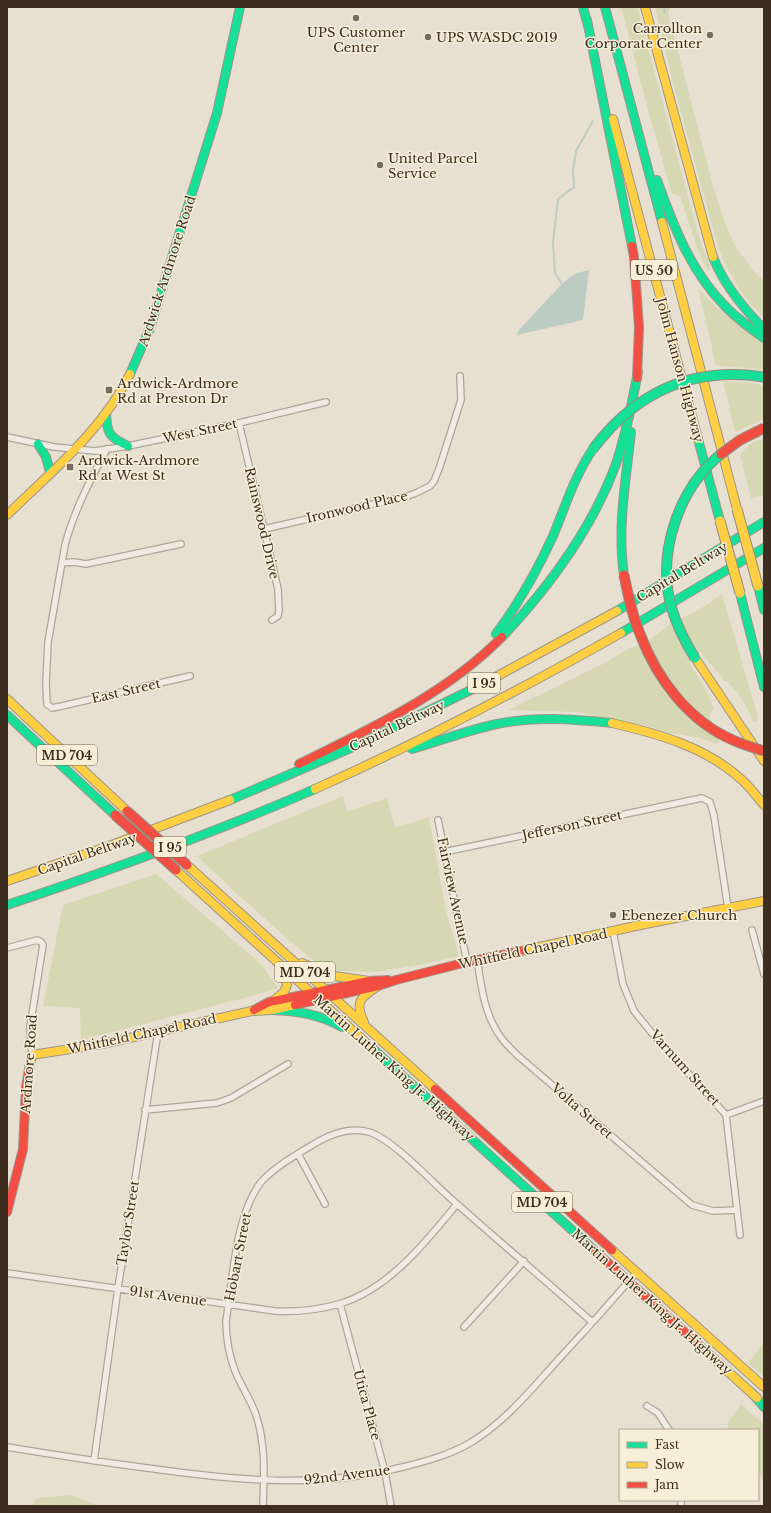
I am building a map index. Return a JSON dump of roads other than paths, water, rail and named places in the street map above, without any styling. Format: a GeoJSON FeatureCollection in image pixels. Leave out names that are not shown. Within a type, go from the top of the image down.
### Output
{"type":"FeatureCollection","features":[{"type":"Feature","properties":{"kind":"main road","name":"Ardwick Ardmore Road"},"geometry":{"type":"LineString","coordinates":[[7,515],[91,433],[106,413],[129,376],[150,328],[218,107],[240,7]]}},
{"type":"Feature","properties":{"kind":"main road","name":"John Hanson Highway"},"geometry":{"type":"LineString","coordinates":[[583,7],[764,687]]}},
{"type":"Feature","properties":{"kind":"main road","name":"John Hanson Highway"},"geometry":{"type":"LineString","coordinates":[[605,7],[764,610]]}},
{"type":"Feature","properties":{"kind":"main road"},"geometry":{"type":"LineString","coordinates":[[645,7],[710,250],[720,275],[732,293],[741,306],[764,329]]}},
{"type":"Feature","properties":{"kind":"main road"},"geometry":{"type":"LineString","coordinates":[[587,20],[634,257],[639,327],[638,372],[621,521],[621,547],[624,575],[631,608],[641,638],[654,665],[671,693],[684,707],[712,730],[735,742],[764,751]]}},
{"type":"Feature","properties":{"kind":"main road"},"geometry":{"type":"LineString","coordinates":[[623,76],[669,216],[686,254],[702,281],[717,298],[745,325],[764,338]]}},
{"type":"Feature","properties":{"kind":"main road"},"geometry":{"type":"LineString","coordinates":[[221,804],[413,704],[440,687],[476,660],[512,626],[552,578],[571,552],[601,499],[616,464],[624,437],[638,372]]}},
{"type":"Feature","properties":{"kind":"main road"},"geometry":{"type":"LineString","coordinates":[[440,687],[490,641],[519,604],[535,575],[579,474],[593,449],[612,424],[638,402],[665,387],[679,382],[710,376],[743,375],[764,377]]}},
{"type":"Feature","properties":{"kind":"main road"},"geometry":{"type":"LineString","coordinates":[[106,413],[107,430],[110,438],[128,446]]}},
{"type":"Feature","properties":{"kind":"main road"},"geometry":{"type":"LineString","coordinates":[[764,428],[731,445],[704,470],[691,487],[680,508],[672,529],[668,552],[667,575],[669,597],[680,633],[764,761]]}},
{"type":"Feature","properties":{"kind":"main road"},"geometry":{"type":"LineString","coordinates":[[38,444],[44,452],[50,472]]}},
{"type":"Feature","properties":{"kind":"main road","name":"Capital Beltway"},"geometry":{"type":"LineString","coordinates":[[7,881],[110,846],[221,804],[406,722],[473,689],[611,614],[764,522]]}},
{"type":"Feature","properties":{"kind":"main road","name":"Capital Beltway"},"geometry":{"type":"LineString","coordinates":[[7,905],[62,887],[179,844],[298,795],[387,756],[582,656],[706,585],[764,549]]}},
{"type":"Feature","properties":{"kind":"main road"},"geometry":{"type":"LineString","coordinates":[[758,586],[764,601]]}},
{"type":"Feature","properties":{"kind":"main road","name":"Martin Luther King Jr. Highway"},"geometry":{"type":"LineString","coordinates":[[7,700],[127,811],[764,1387]]}},
{"type":"Feature","properties":{"kind":"main road","name":"Martin Luther King Jr. Highway"},"geometry":{"type":"LineString","coordinates":[[7,716],[764,1405]]}},
{"type":"Feature","properties":{"kind":"main road"},"geometry":{"type":"LineString","coordinates":[[387,756],[489,725],[547,718],[588,719],[630,726],[696,749],[730,769],[747,784],[764,805]]}},
{"type":"Feature","properties":{"kind":"main road","name":"Whitfield Chapel Road"},"geometry":{"type":"LineString","coordinates":[[32,1054],[96,1045],[252,1011],[311,993],[329,994],[378,986],[396,980],[477,960],[612,931],[764,901]]}},
{"type":"Feature","properties":{"kind":"main road"},"geometry":{"type":"LineString","coordinates":[[278,947],[318,972],[335,978],[369,981]]}},
{"type":"Feature","properties":{"kind":"main road"},"geometry":{"type":"LineString","coordinates":[[269,955],[285,975],[287,985],[284,993],[272,1006]]}},
{"type":"Feature","properties":{"kind":"main road","name":"Whitfield Chapel Road"},"geometry":{"type":"LineString","coordinates":[[272,1006],[318,1000],[329,994],[369,981],[396,980]]}},
{"type":"Feature","properties":{"kind":"main road"},"geometry":{"type":"LineString","coordinates":[[368,1028],[361,1016],[359,1005],[360,999],[378,986]]}},
{"type":"Feature","properties":{"kind":"main road"},"geometry":{"type":"LineString","coordinates":[[272,1006],[322,1016],[333,1021],[366,1042]]}},
{"type":"Feature","properties":{"kind":"main road","name":"Ardmore Road"},"geometry":{"type":"LineString","coordinates":[[7,1212],[24,1148],[26,1081],[32,1054]]}},
{"type":"Feature","properties":{"kind":"street","name":"Ironwood Place"},"geometry":{"type":"LineString","coordinates":[[264,529],[408,496],[430,486],[439,469],[461,400],[460,376]]}},
{"type":"Feature","properties":{"kind":"street","name":"West Street"},"geometry":{"type":"LineString","coordinates":[[7,437],[38,444],[95,451],[128,446],[239,423],[326,402]]}},
{"type":"Feature","properties":{"kind":"street","name":"Rainswood Drive"},"geometry":{"type":"LineString","coordinates":[[239,423],[279,594],[278,616],[272,620]]}},
{"type":"Feature","properties":{"kind":"street"},"geometry":{"type":"LineString","coordinates":[[107,449],[74,516],[65,545],[62,563],[74,562],[86,564],[182,544]]}},
{"type":"Feature","properties":{"kind":"street","name":"East Street"},"geometry":{"type":"LineString","coordinates":[[62,563],[48,642],[46,679],[48,704],[52,708],[190,676]]}},
{"type":"Feature","properties":{"kind":"street","name":"Jefferson Street"},"geometry":{"type":"LineString","coordinates":[[444,852],[704,798],[710,802],[714,816],[728,908]]}},
{"type":"Feature","properties":{"kind":"street","name":"Fairview Avenue"},"geometry":{"type":"LineString","coordinates":[[438,820],[468,962]]}},
{"type":"Feature","properties":{"kind":"street"},"geometry":{"type":"LineString","coordinates":[[752,930],[764,974]]}},
{"type":"Feature","properties":{"kind":"street","name":"Varnum Street"},"geometry":{"type":"LineString","coordinates":[[612,931],[623,984],[634,1010],[655,1036],[726,1115],[740,1236]]}},
{"type":"Feature","properties":{"kind":"street","name":"Ardmore Road"},"geometry":{"type":"LineString","coordinates":[[7,948],[40,940],[43,948],[30,1027],[32,1054]]}},
{"type":"Feature","properties":{"kind":"street","name":"Volta Street"},"geometry":{"type":"LineString","coordinates":[[477,960],[489,1016],[497,1031],[516,1054],[692,1205],[713,1211],[737,1210]]}},
{"type":"Feature","properties":{"kind":"street","name":"Taylor Street"},"geometry":{"type":"LineString","coordinates":[[94,1461],[118,1288],[158,1032]]}},
{"type":"Feature","properties":{"kind":"street"},"geometry":{"type":"LineString","coordinates":[[145,1110],[217,1103],[231,1098],[288,1064]]}},
{"type":"Feature","properties":{"kind":"street"},"geometry":{"type":"LineString","coordinates":[[726,1115],[764,1101]]}},
{"type":"Feature","properties":{"kind":"street","name":"Hobart Street"},"geometry":{"type":"LineString","coordinates":[[263,1506],[263,1450],[256,1416],[235,1371],[228,1346],[226,1328],[229,1305],[241,1229],[251,1199],[258,1187],[269,1174],[314,1143],[334,1134],[348,1131],[367,1132],[380,1137],[524,1261],[592,1322]]}},
{"type":"Feature","properties":{"kind":"street"},"geometry":{"type":"LineString","coordinates":[[298,1154],[326,1204]]}},
{"type":"Feature","properties":{"kind":"street","name":"91st Avenue"},"geometry":{"type":"LineString","coordinates":[[7,1274],[118,1288],[275,1311],[288,1312],[310,1310],[340,1304],[366,1291],[396,1272],[413,1255],[457,1204]]}},
{"type":"Feature","properties":{"kind":"street"},"geometry":{"type":"LineString","coordinates":[[464,1327],[524,1261]]}},
{"type":"Feature","properties":{"kind":"street","name":"92nd Avenue"},"geometry":{"type":"LineString","coordinates":[[7,1447],[94,1461],[224,1478],[264,1481],[319,1480],[385,1472],[440,1457],[481,1435],[514,1408],[637,1272]]}},
{"type":"Feature","properties":{"kind":"street","name":"Utica Place"},"geometry":{"type":"LineString","coordinates":[[340,1304],[385,1472],[391,1506]]}},
{"type":"Feature","properties":{"kind":"street"},"geometry":{"type":"LineString","coordinates":[[647,1406],[658,1413],[668,1429]]}},
{"type":"Feature","properties":{"kind":"waterway"},"geometry":{"type":"LineString","coordinates":[[664,13],[665,7]]}},
{"type":"Feature","properties":{"kind":"waterway"},"geometry":{"type":"LineString","coordinates":[[562,284],[555,273],[553,243],[558,199],[574,187],[573,170],[576,151],[593,121]]}},
{"type":"Feature","properties":{"kind":"place","name":"UPS Customer Center"},"geometry":{"type":"Point","coordinates":[356,18]}},
{"type":"Feature","properties":{"kind":"place","name":"Carrollton Corporate Center"},"geometry":{"type":"Point","coordinates":[710,35]}},
{"type":"Feature","properties":{"kind":"place","name":"UPS WASDC 2019"},"geometry":{"type":"Point","coordinates":[428,37]}},
{"type":"Feature","properties":{"kind":"place","name":"United Parcel Service"},"geometry":{"type":"Point","coordinates":[380,165]}},
{"type":"Feature","properties":{"kind":"place","name":"Ardwick-Ardmore Rd at Preston Dr"},"geometry":{"type":"Point","coordinates":[109,390]}},
{"type":"Feature","properties":{"kind":"place","name":"Ardwick-Ardmore Rd at West St"},"geometry":{"type":"Point","coordinates":[70,467]}},
{"type":"Feature","properties":{"kind":"place","name":"Ebenezer Church"},"geometry":{"type":"Point","coordinates":[613,915]}}]}
